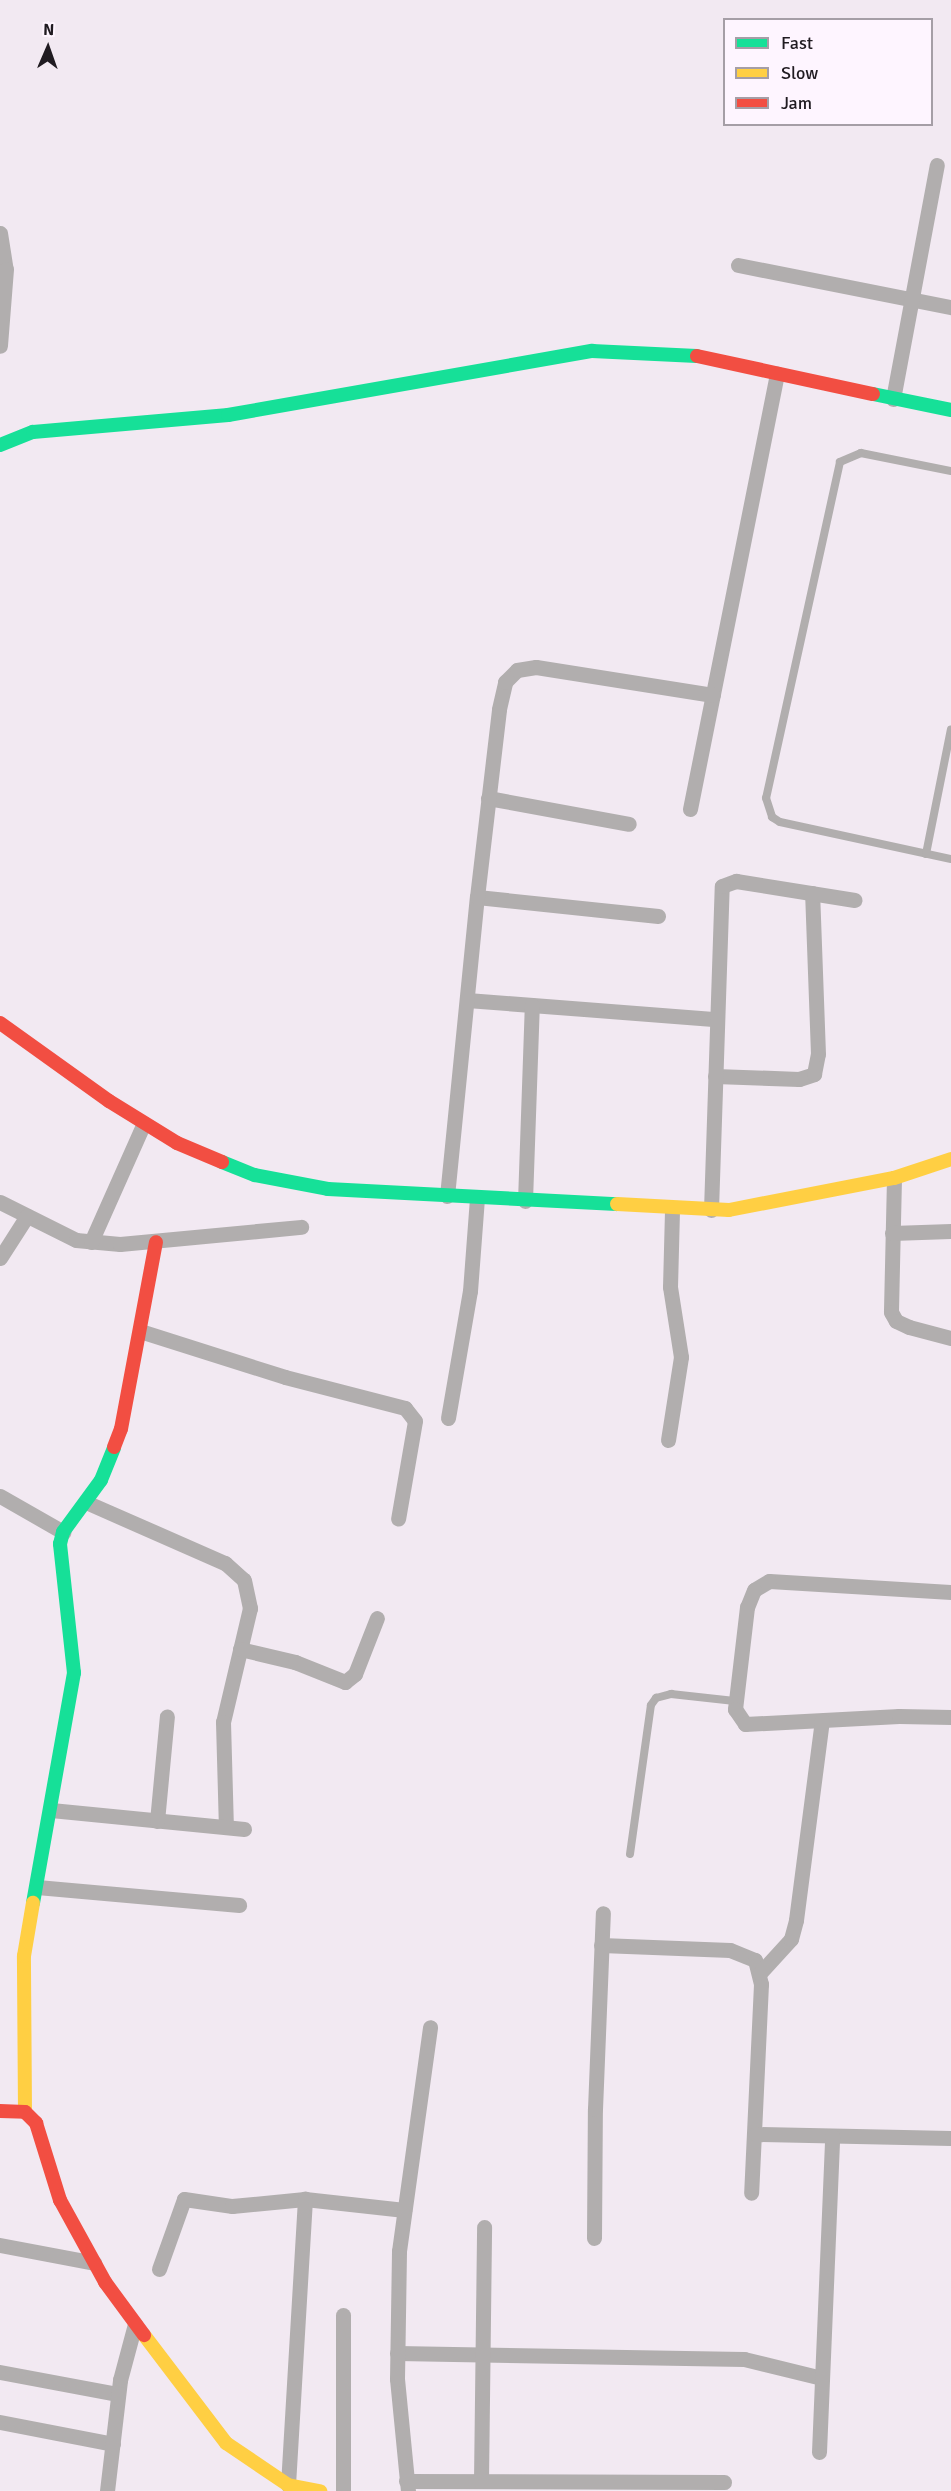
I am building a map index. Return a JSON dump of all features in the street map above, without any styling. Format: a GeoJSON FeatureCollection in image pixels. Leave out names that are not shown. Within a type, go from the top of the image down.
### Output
{"type":"FeatureCollection","features":[{"type":"Feature","properties":{"kind":"street"},"geometry":{"type":"LineString","coordinates":[[893,399],[937,165]]}},
{"type":"Feature","properties":{"kind":"street"},"geometry":{"type":"LineString","coordinates":[[0,233],[6,269],[0,346]]}},
{"type":"Feature","properties":{"kind":"street"},"geometry":{"type":"LineString","coordinates":[[738,266],[951,307]]}},
{"type":"Feature","properties":{"kind":"street"},"geometry":{"type":"LineString","coordinates":[[0,445],[33,432],[228,415],[592,351],[695,356],[951,410]]}},
{"type":"Feature","properties":{"kind":"street"},"geometry":{"type":"LineString","coordinates":[[690,809],[777,374]]}},
{"type":"Feature","properties":{"kind":"street"},"geometry":{"type":"LineString","coordinates":[[447,1196],[488,798],[499,709],[505,682],[517,670],[536,667],[712,694]]}},
{"type":"Feature","properties":{"kind":"street"},"geometry":{"type":"LineString","coordinates":[[488,798],[629,824]]}},
{"type":"Feature","properties":{"kind":"street"},"geometry":{"type":"LineString","coordinates":[[711,1210],[722,886],[736,881],[854,900]]}},
{"type":"Feature","properties":{"kind":"street"},"geometry":{"type":"LineString","coordinates":[[715,1076],[799,1079],[813,1074],[818,1054],[813,894]]}},
{"type":"Feature","properties":{"kind":"street"},"geometry":{"type":"LineString","coordinates":[[477,897],[658,916]]}},
{"type":"Feature","properties":{"kind":"street"},"geometry":{"type":"LineString","coordinates":[[467,1000],[716,1019]]}},
{"type":"Feature","properties":{"kind":"street"},"geometry":{"type":"LineString","coordinates":[[525,1201],[532,1005]]}},
{"type":"Feature","properties":{"kind":"street"},"geometry":{"type":"LineString","coordinates":[[0,1023],[144,1123],[177,1143],[255,1175],[328,1189],[672,1209],[729,1210],[894,1178],[951,1159]]}},
{"type":"Feature","properties":{"kind":"street"},"geometry":{"type":"LineString","coordinates":[[92,1242],[144,1123]]}},
{"type":"Feature","properties":{"kind":"street"},"geometry":{"type":"LineString","coordinates":[[894,1178],[891,1312],[896,1321],[909,1327],[951,1338]]}},
{"type":"Feature","properties":{"kind":"street"},"geometry":{"type":"LineString","coordinates":[[448,1418],[470,1292],[477,1198]]}},
{"type":"Feature","properties":{"kind":"street"},"geometry":{"type":"LineString","coordinates":[[0,1202],[58,1234],[92,1242],[156,1242],[301,1227]]}},
{"type":"Feature","properties":{"kind":"street"},"geometry":{"type":"LineString","coordinates":[[668,1440],[681,1357],[670,1287],[672,1209]]}},
{"type":"Feature","properties":{"kind":"street"},"geometry":{"type":"LineString","coordinates":[[0,1258],[27,1216]]}},
{"type":"Feature","properties":{"kind":"street"},"geometry":{"type":"LineString","coordinates":[[892,1233],[951,1231]]}},
{"type":"Feature","properties":{"kind":"street"},"geometry":{"type":"LineString","coordinates":[[25,2112],[24,1956],[74,1673],[60,1544],[63,1532],[88,1503],[101,1480],[121,1429],[156,1242]]}},
{"type":"Feature","properties":{"kind":"street"},"geometry":{"type":"LineString","coordinates":[[140,1331],[285,1377],[405,1408],[415,1421],[402,1478],[398,1519]]}},
{"type":"Feature","properties":{"kind":"street"},"geometry":{"type":"LineString","coordinates":[[0,1496],[63,1532]]}},
{"type":"Feature","properties":{"kind":"street"},"geometry":{"type":"LineString","coordinates":[[88,1503],[225,1563],[237,1571],[248,1590],[250,1608],[223,1722],[226,1827]]}},
{"type":"Feature","properties":{"kind":"street"},"geometry":{"type":"LineString","coordinates":[[951,1592],[769,1581],[749,1597],[735,1701],[736,1717],[745,1724],[951,1717]]}},
{"type":"Feature","properties":{"kind":"street"},"geometry":{"type":"LineString","coordinates":[[240,1649],[295,1662],[345,1682],[355,1674],[377,1618]]}},
{"type":"Feature","properties":{"kind":"street"},"geometry":{"type":"LineString","coordinates":[[157,1821],[167,1716]]}},
{"type":"Feature","properties":{"kind":"street"},"geometry":{"type":"LineString","coordinates":[[760,1973],[791,1940],[796,1920],[822,1720]]}},
{"type":"Feature","properties":{"kind":"street"},"geometry":{"type":"LineString","coordinates":[[51,1810],[244,1829]]}},
{"type":"Feature","properties":{"kind":"street"},"geometry":{"type":"LineString","coordinates":[[37,1887],[239,1905]]}},
{"type":"Feature","properties":{"kind":"street"},"geometry":{"type":"LineString","coordinates":[[594,2238],[603,1913]]}},
{"type":"Feature","properties":{"kind":"street"},"geometry":{"type":"LineString","coordinates":[[601,1946],[730,1950],[755,1960],[760,1973],[756,2134],[751,2193]]}},
{"type":"Feature","properties":{"kind":"street"},"geometry":{"type":"LineString","coordinates":[[430,2027],[399,2251],[397,2353],[407,2486],[481,2481],[724,2482]]}},
{"type":"Feature","properties":{"kind":"street"},"geometry":{"type":"LineString","coordinates":[[0,2111],[25,2112],[36,2123],[60,2200],[94,2263],[135,2324],[226,2443],[288,2485],[320,2491]]}},
{"type":"Feature","properties":{"kind":"street"},"geometry":{"type":"LineString","coordinates":[[756,2134],[951,2138]]}},
{"type":"Feature","properties":{"kind":"street"},"geometry":{"type":"LineString","coordinates":[[819,2452],[832,2136]]}},
{"type":"Feature","properties":{"kind":"street"},"geometry":{"type":"LineString","coordinates":[[159,2269],[183,2199],[232,2206],[305,2199],[404,2210]]}},
{"type":"Feature","properties":{"kind":"street"},"geometry":{"type":"LineString","coordinates":[[288,2485],[305,2199]]}},
{"type":"Feature","properties":{"kind":"street"},"geometry":{"type":"LineString","coordinates":[[481,2481],[484,2227]]}},
{"type":"Feature","properties":{"kind":"street"},"geometry":{"type":"LineString","coordinates":[[0,2245],[94,2263]]}},
{"type":"Feature","properties":{"kind":"street"},"geometry":{"type":"LineString","coordinates":[[342,2491],[344,2315]]}},
{"type":"Feature","properties":{"kind":"street"},"geometry":{"type":"LineString","coordinates":[[107,2491],[118,2394],[135,2324]]}},
{"type":"Feature","properties":{"kind":"street"},"geometry":{"type":"LineString","coordinates":[[397,2353],[755,2361],[822,2378]]}},
{"type":"Feature","properties":{"kind":"street"},"geometry":{"type":"LineString","coordinates":[[0,2372],[118,2394]]}},
{"type":"Feature","properties":{"kind":"street"},"geometry":{"type":"LineString","coordinates":[[0,2422],[113,2444]]}},
{"type":"Feature","properties":{"kind":"lane"},"geometry":{"type":"LineString","coordinates":[[951,471],[861,453],[840,462],[766,798],[772,817],[780,822],[951,859]]}},
{"type":"Feature","properties":{"kind":"lane"},"geometry":{"type":"LineString","coordinates":[[926,854],[951,729]]}},
{"type":"Feature","properties":{"kind":"lane"},"geometry":{"type":"LineString","coordinates":[[630,1854],[656,1698],[671,1694],[735,1701]]}},
{"type":"Feature","properties":{"kind":"traffic: fast"},"geometry":{"type":"LineString","coordinates":[[0,445],[33,432],[228,415],[592,351],[697,356]]}},
{"type":"Feature","properties":{"kind":"traffic: fast"},"geometry":{"type":"LineString","coordinates":[[873,394],[951,410]]}},
{"type":"Feature","properties":{"kind":"traffic: fast"},"geometry":{"type":"LineString","coordinates":[[222,1162],[255,1175],[328,1189],[617,1204]]}},
{"type":"Feature","properties":{"kind":"traffic: fast"},"geometry":{"type":"LineString","coordinates":[[33,1903],[74,1673],[60,1544],[63,1532],[101,1480],[114,1447]]}},
{"type":"Feature","properties":{"kind":"traffic: slow"},"geometry":{"type":"LineString","coordinates":[[617,1204],[729,1210],[894,1178],[951,1159]]}},
{"type":"Feature","properties":{"kind":"traffic: slow"},"geometry":{"type":"LineString","coordinates":[[25,2112],[24,1956],[33,1903]]}},
{"type":"Feature","properties":{"kind":"traffic: slow"},"geometry":{"type":"LineString","coordinates":[[144,2335],[226,2443],[288,2485],[320,2491]]}},
{"type":"Feature","properties":{"kind":"traffic: jam"},"geometry":{"type":"LineString","coordinates":[[697,356],[873,394]]}},
{"type":"Feature","properties":{"kind":"traffic: jam"},"geometry":{"type":"LineString","coordinates":[[0,1023],[109,1101],[177,1143],[222,1162]]}},
{"type":"Feature","properties":{"kind":"traffic: jam"},"geometry":{"type":"LineString","coordinates":[[114,1447],[121,1429],[156,1242]]}},
{"type":"Feature","properties":{"kind":"traffic: jam"},"geometry":{"type":"LineString","coordinates":[[0,2111],[25,2112],[36,2123],[60,2200],[105,2282],[144,2335]]}}]}
